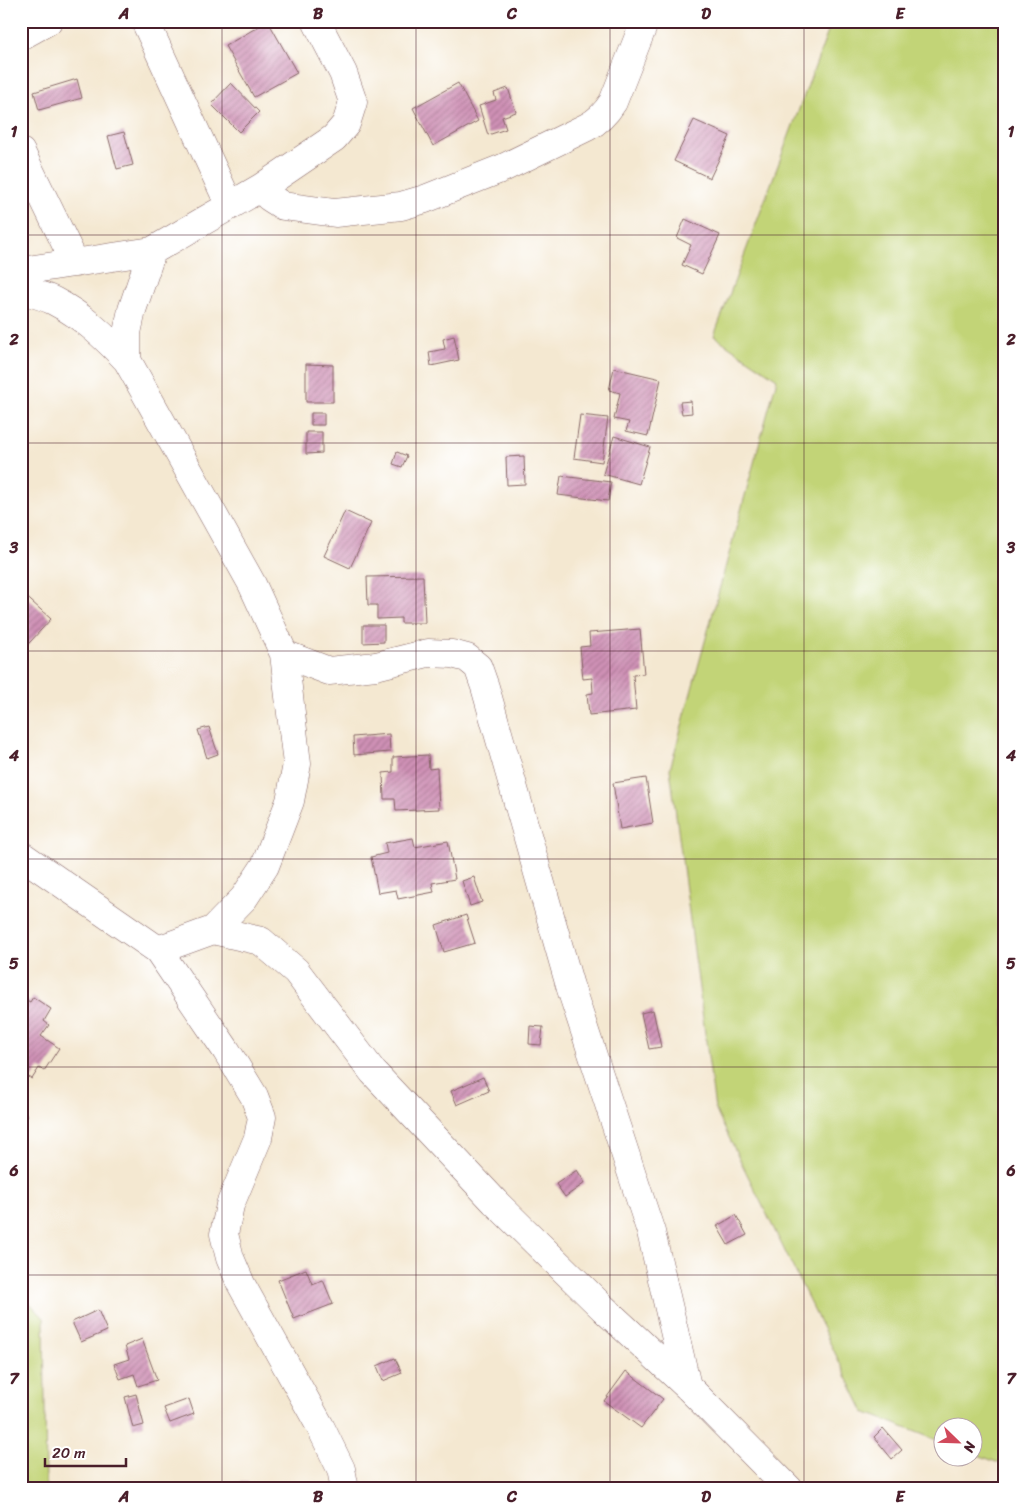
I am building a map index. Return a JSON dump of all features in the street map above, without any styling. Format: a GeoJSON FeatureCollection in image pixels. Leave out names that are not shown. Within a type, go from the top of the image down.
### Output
{"type":"FeatureCollection","features":[{"type":"Feature","properties":{"kind":"street"},"geometry":{"type":"LineString","coordinates":[[21,36],[48,21]]}},
{"type":"Feature","properties":{"kind":"street"},"geometry":{"type":"LineString","coordinates":[[145,21],[230,206]]}},
{"type":"Feature","properties":{"kind":"street"},"geometry":{"type":"LineString","coordinates":[[21,272],[152,251],[262,188],[334,138],[346,124],[354,102],[343,73],[316,21]]}},
{"type":"Feature","properties":{"kind":"street"},"geometry":{"type":"LineString","coordinates":[[262,188],[268,197],[283,206],[335,213],[401,206],[425,199],[502,168],[597,122],[607,112],[614,102],[645,21]]}},
{"type":"Feature","properties":{"kind":"street"},"geometry":{"type":"LineString","coordinates":[[21,152],[75,263]]}},
{"type":"Feature","properties":{"kind":"street"},"geometry":{"type":"LineString","coordinates":[[127,360],[127,333],[132,310],[152,251]]}},
{"type":"Feature","properties":{"kind":"street"},"geometry":{"type":"LineString","coordinates":[[21,290],[53,301],[78,315],[104,336],[127,360],[252,584],[284,654],[296,764],[290,800],[265,866],[244,898],[213,930],[158,950]]}},
{"type":"Feature","properties":{"kind":"street"},"geometry":{"type":"LineString","coordinates":[[284,654],[328,671],[376,666],[428,654],[452,654],[467,658],[478,667],[570,986],[651,1232],[687,1386]]}},
{"type":"Feature","properties":{"kind":"street"},"geometry":{"type":"LineString","coordinates":[[21,855],[158,950],[226,1050],[254,1096],[262,1117],[258,1138],[230,1205],[224,1234],[230,1258],[241,1284],[341,1468],[346,1489]]}},
{"type":"Feature","properties":{"kind":"street"},"geometry":{"type":"LineString","coordinates":[[213,930],[261,940],[296,971],[373,1072],[508,1216],[687,1386],[789,1489]]}},
{"type":"Feature","properties":{"kind":"green space"},"geometry":{"type":"Polygon","coordinates":[[[832,21],[1004,21],[1004,1465],[982,1456],[982,1418],[932,1418],[932,1438],[864,1412],[715,1109],[670,769],[777,379],[714,336],[832,21]]]}},
{"type":"Feature","properties":{"kind":"green space"},"geometry":{"type":"Polygon","coordinates":[[[21,1294],[44,1318],[46,1489],[21,1489],[21,1294]]]}},
{"type":"Feature","properties":{"kind":"building"},"geometry":{"type":"Polygon","coordinates":[[[268,21],[297,73],[254,97],[225,46],[268,21]]]}},
{"type":"Feature","properties":{"kind":"building"},"geometry":{"type":"Polygon","coordinates":[[[77,79],[82,98],[39,110],[34,92],[77,79]]]}},
{"type":"Feature","properties":{"kind":"building"},"geometry":{"type":"Polygon","coordinates":[[[231,83],[259,112],[239,132],[211,104],[231,83]]]}},
{"type":"Feature","properties":{"kind":"building"},"geometry":{"type":"Polygon","coordinates":[[[458,83],[478,121],[433,146],[413,108],[458,83]]]}},
{"type":"Feature","properties":{"kind":"building"},"geometry":{"type":"Polygon","coordinates":[[[508,88],[516,112],[502,117],[506,129],[488,135],[479,106],[496,100],[494,93],[508,88]]]}},
{"type":"Feature","properties":{"kind":"building"},"geometry":{"type":"Polygon","coordinates":[[[694,120],[730,136],[710,178],[674,161],[694,120]]]}},
{"type":"Feature","properties":{"kind":"building"},"geometry":{"type":"Polygon","coordinates":[[[124,132],[133,165],[117,169],[108,136],[124,132]]]}},
{"type":"Feature","properties":{"kind":"building"},"geometry":{"type":"Polygon","coordinates":[[[685,219],[720,235],[702,274],[682,265],[691,245],[677,238],[685,219]]]}},
{"type":"Feature","properties":{"kind":"building"},"geometry":{"type":"Polygon","coordinates":[[[454,336],[459,360],[431,366],[429,352],[445,349],[443,339],[454,336]]]}},
{"type":"Feature","properties":{"kind":"building"},"geometry":{"type":"Polygon","coordinates":[[[306,364],[333,365],[333,402],[306,402],[306,364]]]}},
{"type":"Feature","properties":{"kind":"building"},"geometry":{"type":"Polygon","coordinates":[[[614,368],[661,379],[648,436],[626,431],[629,422],[614,419],[620,393],[609,390],[614,368]]]}},
{"type":"Feature","properties":{"kind":"building"},"geometry":{"type":"Polygon","coordinates":[[[691,401],[692,413],[682,414],[680,402],[691,401]]]}},
{"type":"Feature","properties":{"kind":"building"},"geometry":{"type":"Polygon","coordinates":[[[311,413],[324,413],[324,425],[311,425],[311,413]]]}},
{"type":"Feature","properties":{"kind":"building"},"geometry":{"type":"Polygon","coordinates":[[[580,415],[608,418],[602,462],[574,458],[580,415]]]}},
{"type":"Feature","properties":{"kind":"building"},"geometry":{"type":"Polygon","coordinates":[[[306,432],[322,432],[322,453],[306,454],[306,432]]]}},
{"type":"Feature","properties":{"kind":"building"},"geometry":{"type":"Polygon","coordinates":[[[614,436],[650,447],[639,484],[603,474],[614,436]]]}},
{"type":"Feature","properties":{"kind":"building"},"geometry":{"type":"Polygon","coordinates":[[[397,452],[407,456],[402,467],[393,464],[397,452]]]}},
{"type":"Feature","properties":{"kind":"building"},"geometry":{"type":"Polygon","coordinates":[[[524,456],[525,484],[507,485],[506,457],[524,456]]]}},
{"type":"Feature","properties":{"kind":"building"},"geometry":{"type":"Polygon","coordinates":[[[561,476],[611,482],[608,501],[558,495],[561,476]]]}},
{"type":"Feature","properties":{"kind":"building"},"geometry":{"type":"Polygon","coordinates":[[[345,511],[371,523],[350,568],[324,556],[345,511]]]}},
{"type":"Feature","properties":{"kind":"building"},"geometry":{"type":"Polygon","coordinates":[[[423,576],[425,623],[401,623],[401,618],[377,619],[377,605],[368,605],[367,577],[423,576]]]}},
{"type":"Feature","properties":{"kind":"building"},"geometry":{"type":"Polygon","coordinates":[[[21,592],[51,619],[21,652],[21,592]]]}},
{"type":"Feature","properties":{"kind":"building"},"geometry":{"type":"Polygon","coordinates":[[[363,625],[384,625],[384,642],[363,643],[363,625]]]}},
{"type":"Feature","properties":{"kind":"building"},"geometry":{"type":"Polygon","coordinates":[[[640,629],[644,674],[633,675],[636,710],[589,715],[587,694],[593,693],[592,678],[583,679],[580,647],[590,646],[589,633],[640,629]]]}},
{"type":"Feature","properties":{"kind":"building"},"geometry":{"type":"Polygon","coordinates":[[[209,727],[218,754],[207,758],[198,730],[209,727]]]}},
{"type":"Feature","properties":{"kind":"building"},"geometry":{"type":"Polygon","coordinates":[[[389,734],[390,752],[354,755],[353,737],[389,734]]]}},
{"type":"Feature","properties":{"kind":"building"},"geometry":{"type":"Polygon","coordinates":[[[428,755],[429,769],[437,768],[439,809],[396,811],[395,799],[384,799],[383,773],[393,772],[393,757],[428,755]]]}},
{"type":"Feature","properties":{"kind":"building"},"geometry":{"type":"Polygon","coordinates":[[[646,778],[653,823],[620,829],[613,783],[646,778]]]}},
{"type":"Feature","properties":{"kind":"building"},"geometry":{"type":"Polygon","coordinates":[[[413,838],[415,847],[448,841],[455,879],[432,883],[434,892],[398,899],[396,890],[378,893],[371,857],[387,853],[385,843],[413,838]]]}},
{"type":"Feature","properties":{"kind":"building"},"geometry":{"type":"Polygon","coordinates":[[[474,877],[482,902],[470,906],[462,881],[474,877]]]}},
{"type":"Feature","properties":{"kind":"building"},"geometry":{"type":"Polygon","coordinates":[[[466,915],[475,943],[444,952],[436,925],[466,915]]]}},
{"type":"Feature","properties":{"kind":"building"},"geometry":{"type":"Polygon","coordinates":[[[21,997],[30,1002],[33,997],[51,1009],[44,1021],[49,1025],[41,1036],[59,1048],[44,1071],[39,1068],[32,1079],[25,1075],[21,1081],[21,997]]]}},
{"type":"Feature","properties":{"kind":"building"},"geometry":{"type":"Polygon","coordinates":[[[653,1010],[661,1047],[649,1049],[641,1013],[653,1010]]]}},
{"type":"Feature","properties":{"kind":"building"},"geometry":{"type":"Polygon","coordinates":[[[530,1026],[543,1027],[541,1045],[529,1044],[530,1026]]]}},
{"type":"Feature","properties":{"kind":"building"},"geometry":{"type":"Polygon","coordinates":[[[483,1077],[489,1091],[457,1105],[451,1091],[483,1077]]]}},
{"type":"Feature","properties":{"kind":"building"},"geometry":{"type":"Polygon","coordinates":[[[21,1111],[28,1116],[21,1124],[21,1111]]]}},
{"type":"Feature","properties":{"kind":"building"},"geometry":{"type":"Polygon","coordinates":[[[577,1170],[585,1183],[565,1197],[556,1184],[577,1170]]]}},
{"type":"Feature","properties":{"kind":"building"},"geometry":{"type":"Polygon","coordinates":[[[736,1215],[747,1235],[728,1245],[717,1226],[736,1215]]]}},
{"type":"Feature","properties":{"kind":"building"},"geometry":{"type":"Polygon","coordinates":[[[306,1269],[312,1284],[323,1280],[333,1304],[294,1319],[278,1280],[306,1269]]]}},
{"type":"Feature","properties":{"kind":"building"},"geometry":{"type":"Polygon","coordinates":[[[98,1310],[107,1331],[81,1342],[72,1322],[98,1310]]]}},
{"type":"Feature","properties":{"kind":"building"},"geometry":{"type":"Polygon","coordinates":[[[142,1339],[157,1380],[138,1386],[134,1374],[120,1379],[114,1364],[129,1359],[125,1346],[142,1339]]]}},
{"type":"Feature","properties":{"kind":"building"},"geometry":{"type":"Polygon","coordinates":[[[395,1358],[402,1373],[383,1381],[377,1366],[395,1358]]]}},
{"type":"Feature","properties":{"kind":"building"},"geometry":{"type":"Polygon","coordinates":[[[626,1371],[663,1399],[641,1428],[604,1401],[626,1371]]]}},
{"type":"Feature","properties":{"kind":"building"},"geometry":{"type":"Polygon","coordinates":[[[136,1394],[144,1425],[133,1428],[125,1397],[136,1394]]]}},
{"type":"Feature","properties":{"kind":"building"},"geometry":{"type":"Polygon","coordinates":[[[189,1399],[194,1414],[170,1423],[164,1408],[189,1399]]]}},
{"type":"Feature","properties":{"kind":"building"},"geometry":{"type":"Polygon","coordinates":[[[883,1428],[902,1450],[892,1459],[874,1437],[883,1428]]]}},
{"type":"Feature","properties":{"kind":"building"},"geometry":{"type":"Polygon","coordinates":[[[248,1482],[249,1489],[208,1489],[208,1484],[248,1482]]]}}]}
